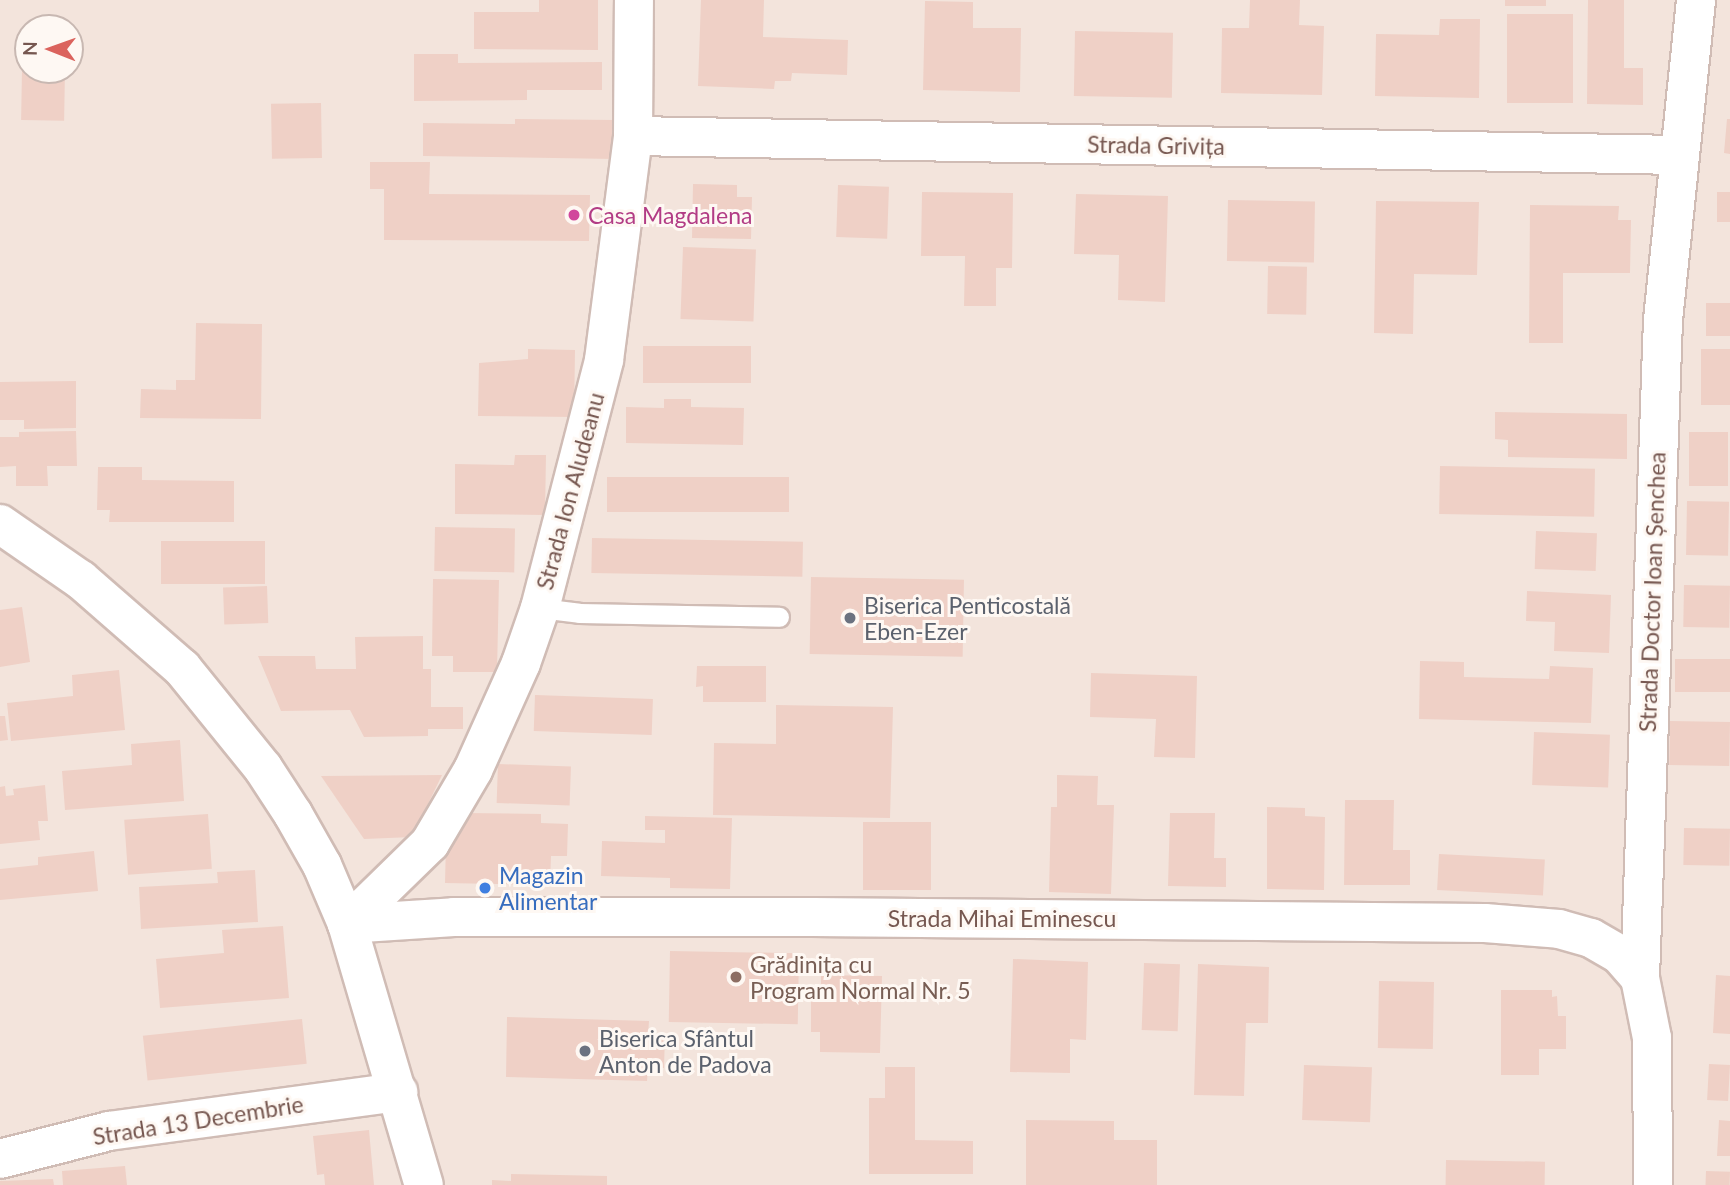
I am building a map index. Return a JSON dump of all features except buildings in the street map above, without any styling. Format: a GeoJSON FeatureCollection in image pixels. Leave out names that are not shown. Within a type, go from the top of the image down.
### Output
{"type":"FeatureCollection","features":[{"type":"Feature","properties":{"kind":"street","name":"Strada Ion Aludeanu"},"geometry":{"type":"LineString","coordinates":[[347,924],[430,843],[473,771],[521,663],[540,608],[604,360],[633,136],[634,0]]}},
{"type":"Feature","properties":{"kind":"street","name":"Strada Doctor Ioan Șenchea"},"geometry":{"type":"LineString","coordinates":[[1653,1185],[1652,1038],[1640,978],[1662,334],[1696,0]]}},
{"type":"Feature","properties":{"kind":"street","name":"Strada Grivița"},"geometry":{"type":"LineString","coordinates":[[633,136],[1679,155]]}},
{"type":"Feature","properties":{"kind":"street"},"geometry":{"type":"LineString","coordinates":[[0,524],[81,580],[182,668],[271,780],[322,865],[347,924],[424,1185]]}},
{"type":"Feature","properties":{"kind":"street","name":"Strada Mihai Eminescu"},"geometry":{"type":"LineString","coordinates":[[347,924],[454,917],[1524,924],[1591,937],[1620,955],[1640,978]]}},
{"type":"Feature","properties":{"kind":"street","name":"Strada 13 Decembrie"},"geometry":{"type":"LineString","coordinates":[[0,1159],[109,1131],[398,1092]]}},
{"type":"Feature","properties":{"kind":"lane"},"geometry":{"type":"LineString","coordinates":[[540,608],[579,613],[779,617]]}},
{"type":"Feature","properties":{"kind":"shaded area"},"geometry":{"type":"Polygon","coordinates":[[[0,0],[1730,0],[1730,1185],[0,1185],[0,0]]]}},
{"type":"Feature","properties":{"kind":"place","name":"Casa Magdalena"},"geometry":{"type":"Point","coordinates":[574,215]}},
{"type":"Feature","properties":{"kind":"place","name":"Biserica Penticostală Eben-Ezer"},"geometry":{"type":"Point","coordinates":[850,618]}},
{"type":"Feature","properties":{"kind":"place","name":"Magazin Alimentar"},"geometry":{"type":"Point","coordinates":[485,888]}},
{"type":"Feature","properties":{"kind":"place","name":"Grădinița cu Program Normal Nr. 5"},"geometry":{"type":"Point","coordinates":[736,977]}},
{"type":"Feature","properties":{"kind":"place","name":"Biserica Sfântul Anton de Padova"},"geometry":{"type":"Point","coordinates":[585,1051]}}]}
